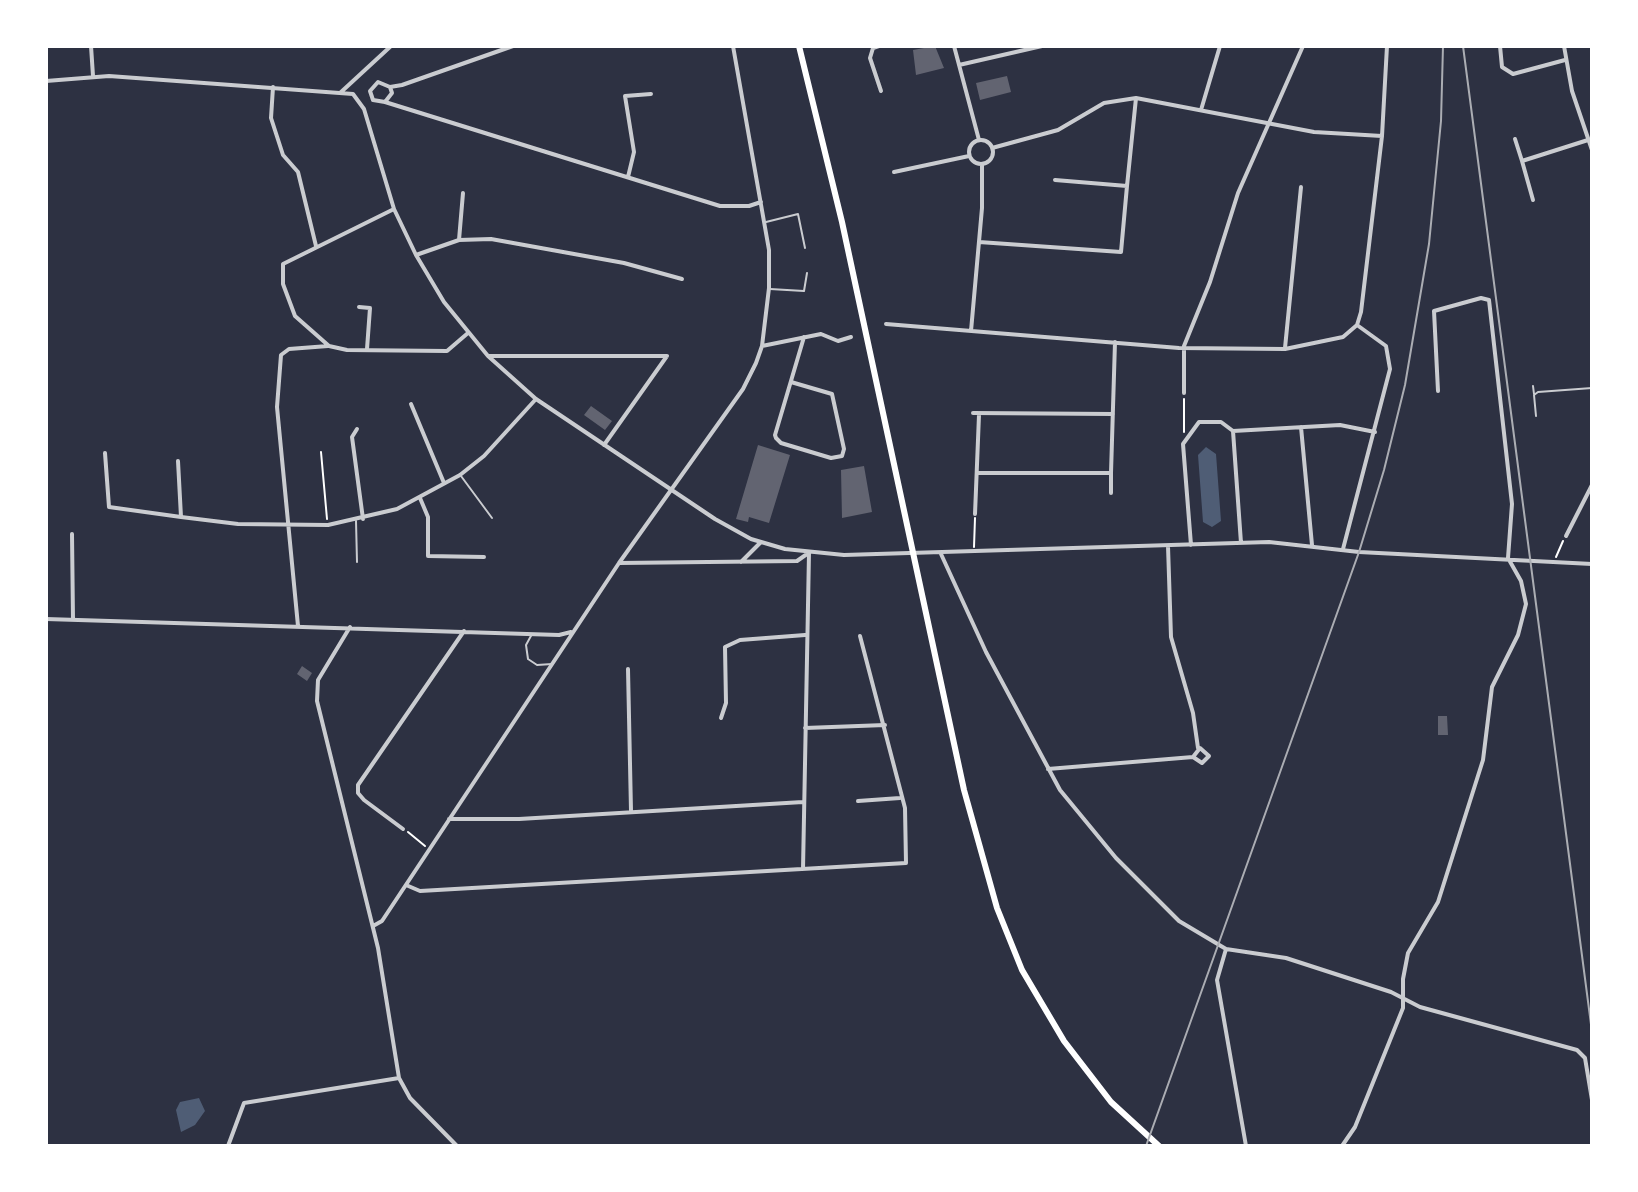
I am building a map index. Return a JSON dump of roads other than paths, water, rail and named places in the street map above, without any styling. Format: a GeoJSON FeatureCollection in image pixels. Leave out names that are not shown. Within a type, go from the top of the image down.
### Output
{"type":"FeatureCollection","features":[{"type":"Feature","properties":{"kind":"main road"},"geometry":{"type":"LineString","coordinates":[[799,46],[846,236],[913,554],[987,877],[1022,970],[1051,1021],[1089,1075],[1159,1146]]}},
{"type":"Feature","properties":{"kind":"street"},"geometry":{"type":"LineString","coordinates":[[91,46],[93,76]]}},
{"type":"Feature","properties":{"kind":"street"},"geometry":{"type":"LineString","coordinates":[[340,94],[391,46]]}},
{"type":"Feature","properties":{"kind":"street"},"geometry":{"type":"LineString","coordinates":[[513,46],[390,87],[378,82],[370,91],[373,100],[720,206],[749,206],[761,202]]}},
{"type":"Feature","properties":{"kind":"street"},"geometry":{"type":"LineString","coordinates":[[373,926],[382,921],[619,563],[743,389],[762,346],[769,288],[764,222],[733,46]]}},
{"type":"Feature","properties":{"kind":"street"},"geometry":{"type":"LineString","coordinates":[[879,46],[870,54],[881,91]]}},
{"type":"Feature","properties":{"kind":"street"},"geometry":{"type":"LineString","coordinates":[[954,46],[979,140]]}},
{"type":"Feature","properties":{"kind":"street"},"geometry":{"type":"LineString","coordinates":[[959,65],[1042,46]]}},
{"type":"Feature","properties":{"kind":"street"},"geometry":{"type":"LineString","coordinates":[[1201,110],[1220,46]]}},
{"type":"Feature","properties":{"kind":"street"},"geometry":{"type":"LineString","coordinates":[[1184,393],[1184,346],[1210,282],[1238,193],[1303,46]]}},
{"type":"Feature","properties":{"kind":"street"},"geometry":{"type":"LineString","coordinates":[[886,324],[1115,342],[1285,349],[1343,337],[1357,325],[1382,136],[1387,46]]}},
{"type":"Feature","properties":{"kind":"street"},"geometry":{"type":"LineString","coordinates":[[1500,46],[1502,67],[1513,74],[1565,60]]}},
{"type":"Feature","properties":{"kind":"street"},"geometry":{"type":"LineString","coordinates":[[1564,46],[1565,60],[1592,150]]}},
{"type":"Feature","properties":{"kind":"street"},"geometry":{"type":"LineString","coordinates":[[46,81],[93,76],[353,94],[360,99],[394,209],[416,255],[437,291],[488,356],[536,399],[715,519],[761,542],[809,553],[913,554],[1241,543],[1592,564]]}},
{"type":"Feature","properties":{"kind":"street"},"geometry":{"type":"LineString","coordinates":[[273,87],[271,118],[283,155],[298,172],[316,246]]}},
{"type":"Feature","properties":{"kind":"street"},"geometry":{"type":"LineString","coordinates":[[385,102],[392,93],[390,87]]}},
{"type":"Feature","properties":{"kind":"street"},"geometry":{"type":"LineString","coordinates":[[628,177],[634,152],[625,96],[651,94]]}},
{"type":"Feature","properties":{"kind":"street"},"geometry":{"type":"LineString","coordinates":[[979,242],[1121,252],[1136,98]]}},
{"type":"Feature","properties":{"kind":"street"},"geometry":{"type":"LineString","coordinates":[[992,148],[1058,130],[1104,103],[1136,98],[1268,125],[1314,132],[1382,136]]}},
{"type":"Feature","properties":{"kind":"street"},"geometry":{"type":"LineString","coordinates":[[1515,139],[1533,200]]}},
{"type":"Feature","properties":{"kind":"street"},"geometry":{"type":"LineString","coordinates":[[969,156],[970,145],[979,140],[987,141],[992,148],[993,155],[982,164],[971,331]]}},
{"type":"Feature","properties":{"kind":"street"},"geometry":{"type":"LineString","coordinates":[[1522,161],[1588,140]]}},
{"type":"Feature","properties":{"kind":"street"},"geometry":{"type":"LineString","coordinates":[[894,172],[969,156],[982,164]]}},
{"type":"Feature","properties":{"kind":"street"},"geometry":{"type":"LineString","coordinates":[[1055,180],[1127,186]]}},
{"type":"Feature","properties":{"kind":"street"},"geometry":{"type":"LineString","coordinates":[[1285,349],[1301,187]]}},
{"type":"Feature","properties":{"kind":"street"},"geometry":{"type":"LineString","coordinates":[[459,240],[463,193]]}},
{"type":"Feature","properties":{"kind":"street"},"geometry":{"type":"LineString","coordinates":[[329,346],[295,316],[286,300],[281,270],[283,264],[394,209]]}},
{"type":"Feature","properties":{"kind":"street"},"geometry":{"type":"LineString","coordinates":[[416,255],[459,240],[521,244],[624,263],[682,279]]}},
{"type":"Feature","properties":{"kind":"street"},"geometry":{"type":"LineString","coordinates":[[1342,1146],[1355,1127],[1398,1023],[1404,998],[1408,953],[1438,902],[1483,760],[1492,687],[1521,625],[1525,593],[1508,558],[1511,490],[1489,300],[1481,298],[1434,311],[1438,391]]}},
{"type":"Feature","properties":{"kind":"street"},"geometry":{"type":"LineString","coordinates":[[359,307],[370,308],[367,349]]}},
{"type":"Feature","properties":{"kind":"street"},"geometry":{"type":"LineString","coordinates":[[1343,549],[1375,432],[1390,354],[1383,342],[1357,325]]}},
{"type":"Feature","properties":{"kind":"street"},"geometry":{"type":"LineString","coordinates":[[298,626],[277,407],[281,355],[289,349],[329,346],[447,351],[468,333]]}},
{"type":"Feature","properties":{"kind":"street"},"geometry":{"type":"LineString","coordinates":[[762,346],[821,334],[838,341],[851,337]]}},
{"type":"Feature","properties":{"kind":"street"},"geometry":{"type":"LineString","coordinates":[[791,382],[832,394],[844,449],[842,456],[831,458],[778,441],[775,435],[804,337]]}},
{"type":"Feature","properties":{"kind":"street"},"geometry":{"type":"LineString","coordinates":[[1111,493],[1115,342]]}},
{"type":"Feature","properties":{"kind":"street"},"geometry":{"type":"LineString","coordinates":[[488,356],[667,356],[604,445]]}},
{"type":"Feature","properties":{"kind":"street"},"geometry":{"type":"LineString","coordinates":[[105,453],[109,507],[181,517],[328,525],[397,509],[460,475],[484,456],[536,399]]}},
{"type":"Feature","properties":{"kind":"street"},"geometry":{"type":"LineString","coordinates":[[411,404],[445,484]]}},
{"type":"Feature","properties":{"kind":"street"},"geometry":{"type":"LineString","coordinates":[[975,514],[978,473],[976,414],[1113,414]]}},
{"type":"Feature","properties":{"kind":"street"},"geometry":{"type":"LineString","coordinates":[[1191,545],[1183,444],[1199,422],[1221,422],[1233,431],[1340,425],[1375,432]]}},
{"type":"Feature","properties":{"kind":"street"},"geometry":{"type":"LineString","coordinates":[[1301,427],[1312,545]]}},
{"type":"Feature","properties":{"kind":"street"},"geometry":{"type":"LineString","coordinates":[[357,429],[352,437],[360,519]]}},
{"type":"Feature","properties":{"kind":"street"},"geometry":{"type":"LineString","coordinates":[[1233,431],[1241,543]]}},
{"type":"Feature","properties":{"kind":"street"},"geometry":{"type":"LineString","coordinates":[[178,461],[181,517]]}},
{"type":"Feature","properties":{"kind":"street"},"geometry":{"type":"LineString","coordinates":[[978,473],[1111,473]]}},
{"type":"Feature","properties":{"kind":"street"},"geometry":{"type":"LineString","coordinates":[[1566,536],[1592,485]]}},
{"type":"Feature","properties":{"kind":"street"},"geometry":{"type":"LineString","coordinates":[[420,498],[428,517],[428,556],[484,557]]}},
{"type":"Feature","properties":{"kind":"street"},"geometry":{"type":"LineString","coordinates":[[72,534],[73,620]]}},
{"type":"Feature","properties":{"kind":"street"},"geometry":{"type":"LineString","coordinates":[[741,562],[761,542]]}},
{"type":"Feature","properties":{"kind":"street"},"geometry":{"type":"LineString","coordinates":[[1168,546],[1171,637],[1193,713],[1198,748],[1193,757]]}},
{"type":"Feature","properties":{"kind":"street"},"geometry":{"type":"LineString","coordinates":[[619,563],[797,561],[809,553]]}},
{"type":"Feature","properties":{"kind":"street"},"geometry":{"type":"LineString","coordinates":[[803,869],[805,635],[809,553]]}},
{"type":"Feature","properties":{"kind":"street"},"geometry":{"type":"LineString","coordinates":[[941,554],[976,632],[1048,769],[1085,824],[1149,894],[1192,931],[1226,949],[1286,958],[1483,1025],[1577,1050],[1585,1058],[1592,1100]]}},
{"type":"Feature","properties":{"kind":"street"},"geometry":{"type":"LineString","coordinates":[[46,619],[565,635],[575,628]]}},
{"type":"Feature","properties":{"kind":"street"},"geometry":{"type":"LineString","coordinates":[[350,627],[322,671],[315,690],[373,926],[399,1078],[410,1098],[457,1146]]}},
{"type":"Feature","properties":{"kind":"street"},"geometry":{"type":"LineString","coordinates":[[403,829],[364,800],[358,793],[358,785],[464,631]]}},
{"type":"Feature","properties":{"kind":"street"},"geometry":{"type":"LineString","coordinates":[[721,718],[726,703],[725,647],[740,640],[805,635]]}},
{"type":"Feature","properties":{"kind":"street"},"geometry":{"type":"LineString","coordinates":[[406,885],[420,891],[906,863],[905,808],[860,636]]}},
{"type":"Feature","properties":{"kind":"street"},"geometry":{"type":"LineString","coordinates":[[628,669],[631,811]]}},
{"type":"Feature","properties":{"kind":"street"},"geometry":{"type":"LineString","coordinates":[[805,728],[885,725]]}},
{"type":"Feature","properties":{"kind":"street"},"geometry":{"type":"LineString","coordinates":[[1048,769],[1193,757],[1200,763],[1208,759],[1205,749],[1198,748]]}},
{"type":"Feature","properties":{"kind":"street"},"geometry":{"type":"LineString","coordinates":[[858,801],[900,798]]}},
{"type":"Feature","properties":{"kind":"street"},"geometry":{"type":"LineString","coordinates":[[449,819],[519,819],[803,802]]}},
{"type":"Feature","properties":{"kind":"street"},"geometry":{"type":"LineString","coordinates":[[1226,949],[1217,980],[1246,1146]]}},
{"type":"Feature","properties":{"kind":"street"},"geometry":{"type":"LineString","coordinates":[[228,1146],[244,1103],[399,1078]]}},
{"type":"Feature","properties":{"kind":"lane"},"geometry":{"type":"LineString","coordinates":[[764,222],[798,214],[805,248]]}},
{"type":"Feature","properties":{"kind":"lane"},"geometry":{"type":"LineString","coordinates":[[769,288],[804,291],[807,273]]}},
{"type":"Feature","properties":{"kind":"lane"},"geometry":{"type":"LineString","coordinates":[[1533,386],[1536,416]]}},
{"type":"Feature","properties":{"kind":"lane"},"geometry":{"type":"LineString","coordinates":[[1534,395],[1538,392],[1592,388]]}},
{"type":"Feature","properties":{"kind":"lane"},"geometry":{"type":"LineString","coordinates":[[460,475],[492,518]]}},
{"type":"Feature","properties":{"kind":"lane"},"geometry":{"type":"LineString","coordinates":[[357,562],[360,519]]}},
{"type":"Feature","properties":{"kind":"lane"},"geometry":{"type":"LineString","coordinates":[[533,633],[526,645],[528,659],[543,666],[553,664]]}},
{"type":"Feature","properties":{"kind":"water"},"geometry":{"type":"Polygon","coordinates":[[[1206,447],[1216,454],[1221,521],[1212,527],[1203,522],[1198,455],[1206,447]]]}},
{"type":"Feature","properties":{"kind":"water"},"geometry":{"type":"Polygon","coordinates":[[[199,1098],[205,1111],[195,1125],[181,1132],[176,1110],[180,1102],[199,1098]]]}},
{"type":"Feature","properties":{"kind":"railway"},"geometry":{"type":"LineString","coordinates":[[1146,1146],[1359,552],[1384,470],[1405,385],[1429,244],[1441,121],[1443,46]]}},
{"type":"Feature","properties":{"kind":"railway"},"geometry":{"type":"LineString","coordinates":[[1463,46],[1592,1032]]}}]}
